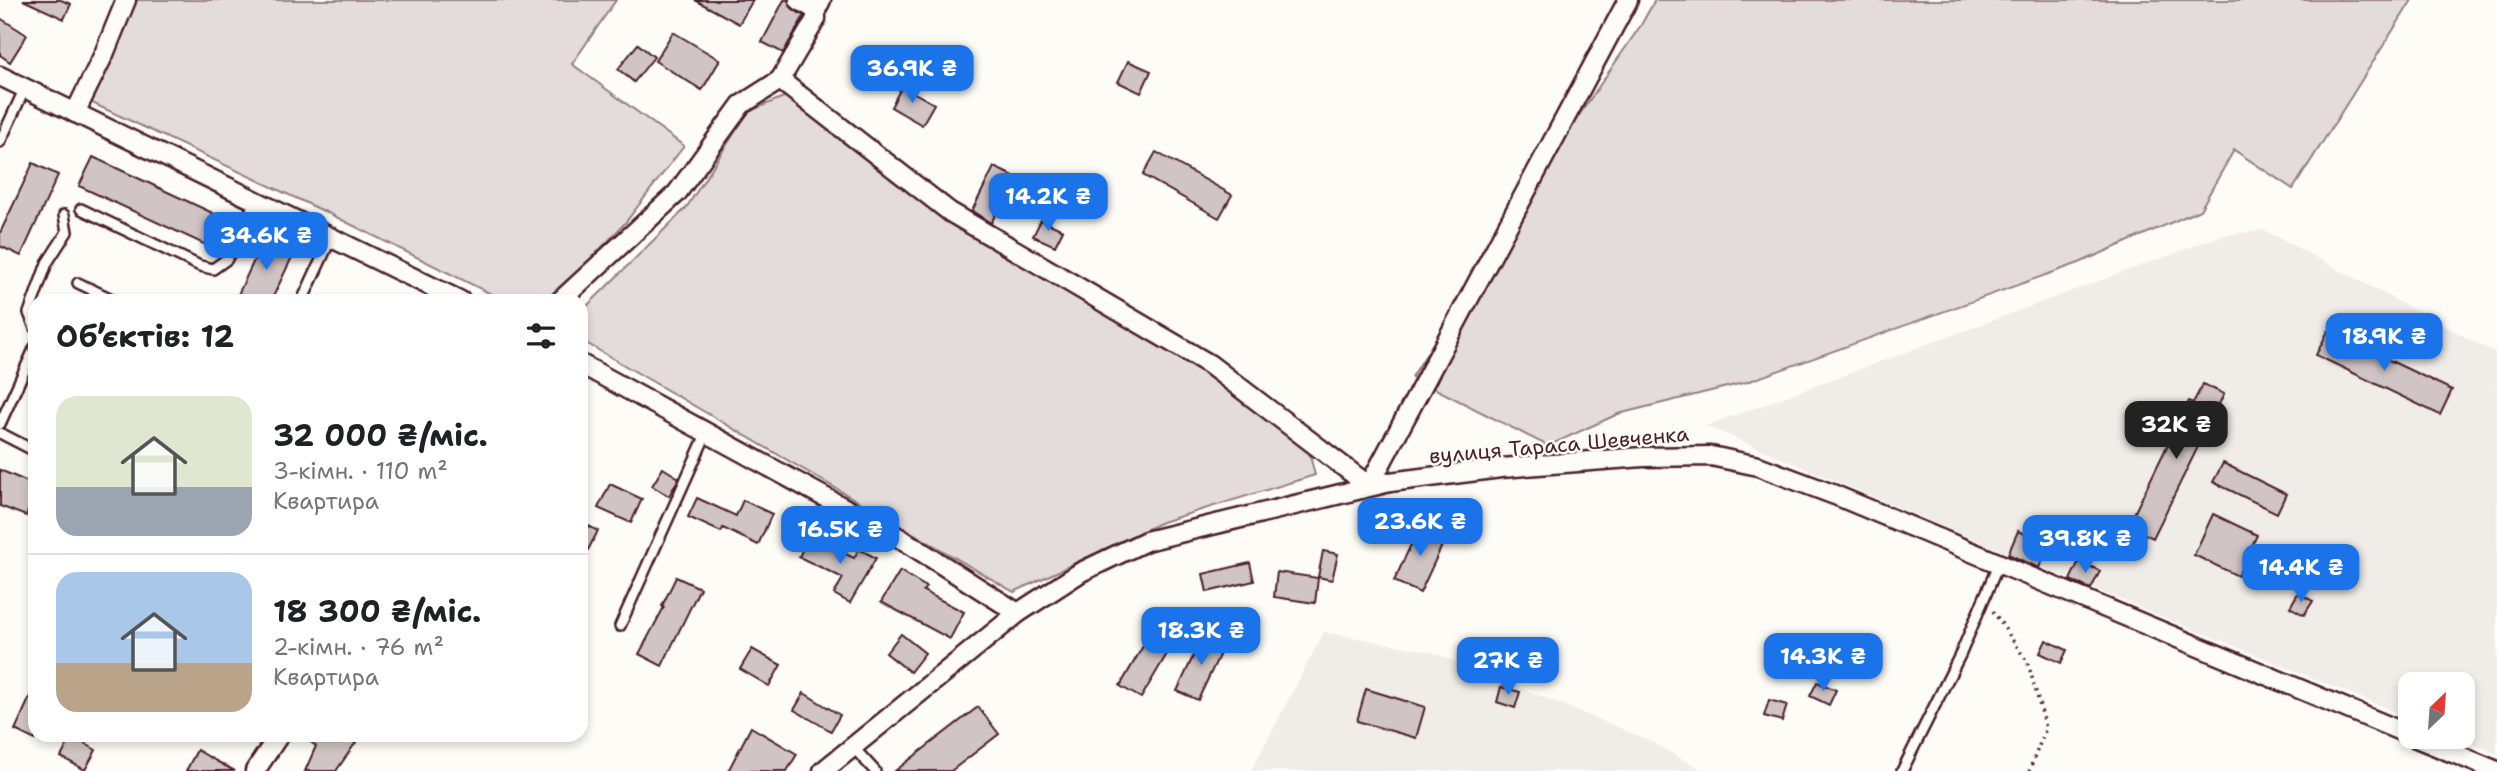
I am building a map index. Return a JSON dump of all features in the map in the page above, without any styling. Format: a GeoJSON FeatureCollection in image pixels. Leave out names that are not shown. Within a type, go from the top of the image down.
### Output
{"type":"FeatureCollection","features":[{"type":"Feature","properties":{"kind":"street"},"geometry":{"type":"LineString","coordinates":[[75,113],[104,54],[126,0]]}},
{"type":"Feature","properties":{"kind":"street"},"geometry":{"type":"LineString","coordinates":[[568,294],[677,193],[741,105],[780,80],[816,19],[819,5],[799,0]]}},
{"type":"Feature","properties":{"kind":"street"},"geometry":{"type":"LineString","coordinates":[[780,80],[950,212],[1209,364],[1369,486],[1628,0]]}},
{"type":"Feature","properties":{"kind":"street"},"geometry":{"type":"LineString","coordinates":[[0,76],[447,294]]}},
{"type":"Feature","properties":{"kind":"street"},"geometry":{"type":"LineString","coordinates":[[588,367],[903,540],[1018,613]]}},
{"type":"Feature","properties":{"kind":"street","name":"вулиця Тараса Шевченка"},"geometry":{"type":"LineString","coordinates":[[823,771],[1018,613],[1081,572],[1146,541],[1390,482],[1501,468],[1643,457],[1711,456],[1758,466],[1835,495],[2398,730]]}},
{"type":"Feature","properties":{"kind":"street"},"geometry":{"type":"LineString","coordinates":[[255,771],[274,742]]}},
{"type":"Feature","properties":{"kind":"street","name":"вулиця Тараса Шевченка"},"geometry":{"type":"LineString","coordinates":[[2444,749],[2497,771]]}},
{"type":"Feature","properties":{"kind":"lane"},"geometry":{"type":"LineString","coordinates":[[0,142],[25,88]]}},
{"type":"Feature","properties":{"kind":"lane"},"geometry":{"type":"LineString","coordinates":[[81,209],[200,266],[213,269],[227,259],[256,200]]}},
{"type":"Feature","properties":{"kind":"lane"},"geometry":{"type":"LineString","coordinates":[[36,294],[47,262],[67,232],[64,215]]}},
{"type":"Feature","properties":{"kind":"lane"},"geometry":{"type":"LineString","coordinates":[[305,294],[332,236]]}},
{"type":"Feature","properties":{"kind":"lane"},"geometry":{"type":"LineString","coordinates":[[78,283],[101,294]]}},
{"type":"Feature","properties":{"kind":"lane"},"geometry":{"type":"LineString","coordinates":[[0,424],[28,362]]}},
{"type":"Feature","properties":{"kind":"lane"},"geometry":{"type":"LineString","coordinates":[[620,626],[707,432]]}},
{"type":"Feature","properties":{"kind":"lane"},"geometry":{"type":"LineString","coordinates":[[0,433],[28,447]]}},
{"type":"Feature","properties":{"kind":"lane"},"geometry":{"type":"LineString","coordinates":[[1902,771],[1961,653],[1998,563]]}},
{"type":"Feature","properties":{"kind":"lane"},"geometry":{"type":"LineString","coordinates":[[853,747],[875,771]]}},
{"type":"Feature","properties":{"kind":"path"},"geometry":{"type":"LineString","coordinates":[[1984,598],[2028,663],[2046,728],[2029,771]]}},
{"type":"Feature","properties":{"kind":"shaded area"},"geometry":{"type":"Polygon","coordinates":[[[130,0],[616,0],[572,64],[684,146],[625,223],[558,294],[491,294],[330,214],[90,102],[130,0]]]}},
{"type":"Feature","properties":{"kind":"shaded area"},"geometry":{"type":"Polygon","coordinates":[[[1655,0],[2412,0],[2293,189],[2234,150],[2200,210],[2079,263],[1747,382],[1618,414],[1548,446],[1412,377],[1534,181],[1641,25],[1655,0]]]}},
{"type":"Feature","properties":{"kind":"shaded area"},"geometry":{"type":"Polygon","coordinates":[[[786,96],[864,150],[1236,379],[1309,452],[1315,475],[1162,522],[1014,592],[588,344],[588,305],[686,208],[748,112],[786,96]]]}},
{"type":"Feature","properties":{"kind":"shaded area"},"geometry":{"type":"Polygon","coordinates":[[[2264,230],[2497,354],[2497,754],[2475,745],[2475,672],[2398,672],[2398,713],[1963,535],[1706,426],[2221,236],[2264,230]]]}},
{"type":"Feature","properties":{"kind":"shaded area"},"geometry":{"type":"Polygon","coordinates":[[[1324,632],[1432,652],[1644,738],[1704,771],[1251,771],[1324,632]]]}},
{"type":"Feature","properties":{"kind":"building"},"geometry":{"type":"Polygon","coordinates":[[[23,0],[61,0],[71,4],[64,19],[23,0]]]}},
{"type":"Feature","properties":{"kind":"building"},"geometry":{"type":"Polygon","coordinates":[[[695,0],[753,0],[739,24],[695,0]]]}},
{"type":"Feature","properties":{"kind":"building"},"geometry":{"type":"Polygon","coordinates":[[[784,0],[788,0],[793,9],[804,16],[783,53],[762,42],[784,0]]]}},
{"type":"Feature","properties":{"kind":"building"},"geometry":{"type":"Polygon","coordinates":[[[0,18],[27,35],[10,62],[0,55],[0,18]]]}},
{"type":"Feature","properties":{"kind":"building"},"geometry":{"type":"Polygon","coordinates":[[[673,32],[720,60],[702,90],[655,61],[673,32]]]}},
{"type":"Feature","properties":{"kind":"building"},"geometry":{"type":"Polygon","coordinates":[[[638,44],[654,57],[634,82],[618,69],[638,44]]]}},
{"type":"Feature","properties":{"kind":"building"},"geometry":{"type":"Polygon","coordinates":[[[1128,61],[1151,71],[1141,93],[1118,82],[1128,61]]]}},
{"type":"Feature","properties":{"kind":"building"},"geometry":{"type":"Polygon","coordinates":[[[902,86],[934,104],[922,125],[891,107],[902,86]]]}},
{"type":"Feature","properties":{"kind":"building"},"geometry":{"type":"Polygon","coordinates":[[[1156,152],[1232,195],[1219,218],[1143,175],[1156,152]]]}},
{"type":"Feature","properties":{"kind":"building"},"geometry":{"type":"Polygon","coordinates":[[[93,157],[234,223],[221,252],[79,186],[93,157]]]}},
{"type":"Feature","properties":{"kind":"building"},"geometry":{"type":"Polygon","coordinates":[[[33,163],[58,175],[21,256],[0,246],[0,233],[33,163]]]}},
{"type":"Feature","properties":{"kind":"building"},"geometry":{"type":"Polygon","coordinates":[[[994,167],[1015,177],[991,223],[972,211],[994,167]]]}},
{"type":"Feature","properties":{"kind":"building"},"geometry":{"type":"Polygon","coordinates":[[[1041,220],[1063,230],[1055,246],[1033,236],[1041,220]]]}},
{"type":"Feature","properties":{"kind":"building"},"geometry":{"type":"Polygon","coordinates":[[[265,237],[295,251],[274,294],[238,294],[265,237]]]}},
{"type":"Feature","properties":{"kind":"building"},"geometry":{"type":"Polygon","coordinates":[[[2328,331],[2452,390],[2440,415],[2316,355],[2328,331]]]}},
{"type":"Feature","properties":{"kind":"building"},"geometry":{"type":"Polygon","coordinates":[[[2203,384],[2224,394],[2153,538],[2128,526],[2189,401],[2193,403],[2203,384]]]}},
{"type":"Feature","properties":{"kind":"building"},"geometry":{"type":"Polygon","coordinates":[[[2223,463],[2286,494],[2277,513],[2213,482],[2223,463]]]}},
{"type":"Feature","properties":{"kind":"building"},"geometry":{"type":"Polygon","coordinates":[[[663,468],[679,478],[669,496],[652,486],[663,468]]]}},
{"type":"Feature","properties":{"kind":"building"},"geometry":{"type":"Polygon","coordinates":[[[0,470],[28,482],[26,516],[0,506],[0,470]]]}},
{"type":"Feature","properties":{"kind":"building"},"geometry":{"type":"Polygon","coordinates":[[[610,484],[642,499],[631,523],[598,508],[610,484]]]}},
{"type":"Feature","properties":{"kind":"building"},"geometry":{"type":"Polygon","coordinates":[[[697,498],[736,516],[743,500],[772,514],[758,545],[723,528],[721,532],[688,517],[697,498]]]}},
{"type":"Feature","properties":{"kind":"building"},"geometry":{"type":"Polygon","coordinates":[[[2213,514],[2257,535],[2238,576],[2194,555],[2213,514]]]}},
{"type":"Feature","properties":{"kind":"building"},"geometry":{"type":"Polygon","coordinates":[[[1421,523],[1447,535],[1420,593],[1394,581],[1421,523]]]}},
{"type":"Feature","properties":{"kind":"building"},"geometry":{"type":"Polygon","coordinates":[[[588,526],[598,531],[588,550],[588,526]]]}},
{"type":"Feature","properties":{"kind":"building"},"geometry":{"type":"Polygon","coordinates":[[[2018,531],[2049,545],[2039,568],[2008,554],[2018,531]]]}},
{"type":"Feature","properties":{"kind":"building"},"geometry":{"type":"Polygon","coordinates":[[[808,537],[854,558],[859,549],[876,558],[850,603],[834,594],[843,578],[799,557],[808,537]]]}},
{"type":"Feature","properties":{"kind":"building"},"geometry":{"type":"Polygon","coordinates":[[[1323,551],[1338,554],[1332,580],[1318,577],[1323,551]]]}},
{"type":"Feature","properties":{"kind":"building"},"geometry":{"type":"Polygon","coordinates":[[[2079,561],[2100,571],[2091,589],[2070,580],[2079,561]]]}},
{"type":"Feature","properties":{"kind":"building"},"geometry":{"type":"Polygon","coordinates":[[[1250,563],[1254,581],[1207,592],[1203,574],[1250,563]]]}},
{"type":"Feature","properties":{"kind":"building"},"geometry":{"type":"Polygon","coordinates":[[[900,571],[926,587],[923,591],[964,612],[950,639],[881,602],[900,571]]]}},
{"type":"Feature","properties":{"kind":"building"},"geometry":{"type":"Polygon","coordinates":[[[1277,572],[1318,578],[1315,603],[1274,597],[1277,572]]]}},
{"type":"Feature","properties":{"kind":"building"},"geometry":{"type":"Polygon","coordinates":[[[676,577],[700,588],[662,666],[639,654],[664,607],[662,606],[676,577]]]}},
{"type":"Feature","properties":{"kind":"building"},"geometry":{"type":"Polygon","coordinates":[[[2298,593],[2313,601],[2304,615],[2290,607],[2298,593]]]}},
{"type":"Feature","properties":{"kind":"building"},"geometry":{"type":"Polygon","coordinates":[[[1204,633],[1225,643],[1198,700],[1177,691],[1204,633]]]}},
{"type":"Feature","properties":{"kind":"building"},"geometry":{"type":"Polygon","coordinates":[[[901,634],[925,653],[910,672],[886,653],[901,634]]]}},
{"type":"Feature","properties":{"kind":"building"},"geometry":{"type":"Polygon","coordinates":[[[1150,634],[1171,647],[1141,698],[1120,686],[1150,634]]]}},
{"type":"Feature","properties":{"kind":"building"},"geometry":{"type":"Polygon","coordinates":[[[2046,640],[2067,650],[2061,663],[2040,653],[2046,640]]]}},
{"type":"Feature","properties":{"kind":"building"},"geometry":{"type":"Polygon","coordinates":[[[752,649],[781,665],[769,686],[740,669],[752,649]]]}},
{"type":"Feature","properties":{"kind":"building"},"geometry":{"type":"Polygon","coordinates":[[[1817,682],[1836,690],[1829,705],[1810,696],[1817,682]]]}},
{"type":"Feature","properties":{"kind":"building"},"geometry":{"type":"Polygon","coordinates":[[[1501,687],[1520,692],[1515,708],[1497,702],[1501,687]]]}},
{"type":"Feature","properties":{"kind":"building"},"geometry":{"type":"Polygon","coordinates":[[[1366,689],[1425,707],[1416,738],[1357,721],[1366,689]]]}},
{"type":"Feature","properties":{"kind":"building"},"geometry":{"type":"Polygon","coordinates":[[[804,693],[840,715],[831,731],[794,710],[804,693]]]}},
{"type":"Feature","properties":{"kind":"building"},"geometry":{"type":"Polygon","coordinates":[[[1769,700],[1787,705],[1782,721],[1764,716],[1769,700]]]}},
{"type":"Feature","properties":{"kind":"building"},"geometry":{"type":"Polygon","coordinates":[[[28,701],[28,736],[15,730],[28,701]]]}},
{"type":"Feature","properties":{"kind":"building"},"geometry":{"type":"Polygon","coordinates":[[[978,707],[999,734],[951,771],[895,771],[978,707]]]}},
{"type":"Feature","properties":{"kind":"building"},"geometry":{"type":"Polygon","coordinates":[[[751,727],[797,754],[787,771],[728,771],[751,727]]]}},
{"type":"Feature","properties":{"kind":"building"},"geometry":{"type":"Polygon","coordinates":[[[69,742],[82,742],[96,750],[85,770],[61,757],[69,742]]]}},
{"type":"Feature","properties":{"kind":"building"},"geometry":{"type":"Polygon","coordinates":[[[311,742],[356,742],[336,771],[305,771],[316,746],[311,742]]]}},
{"type":"Feature","properties":{"kind":"building"},"geometry":{"type":"Polygon","coordinates":[[[197,750],[218,762],[235,771],[186,771],[197,750]]]}}]}
